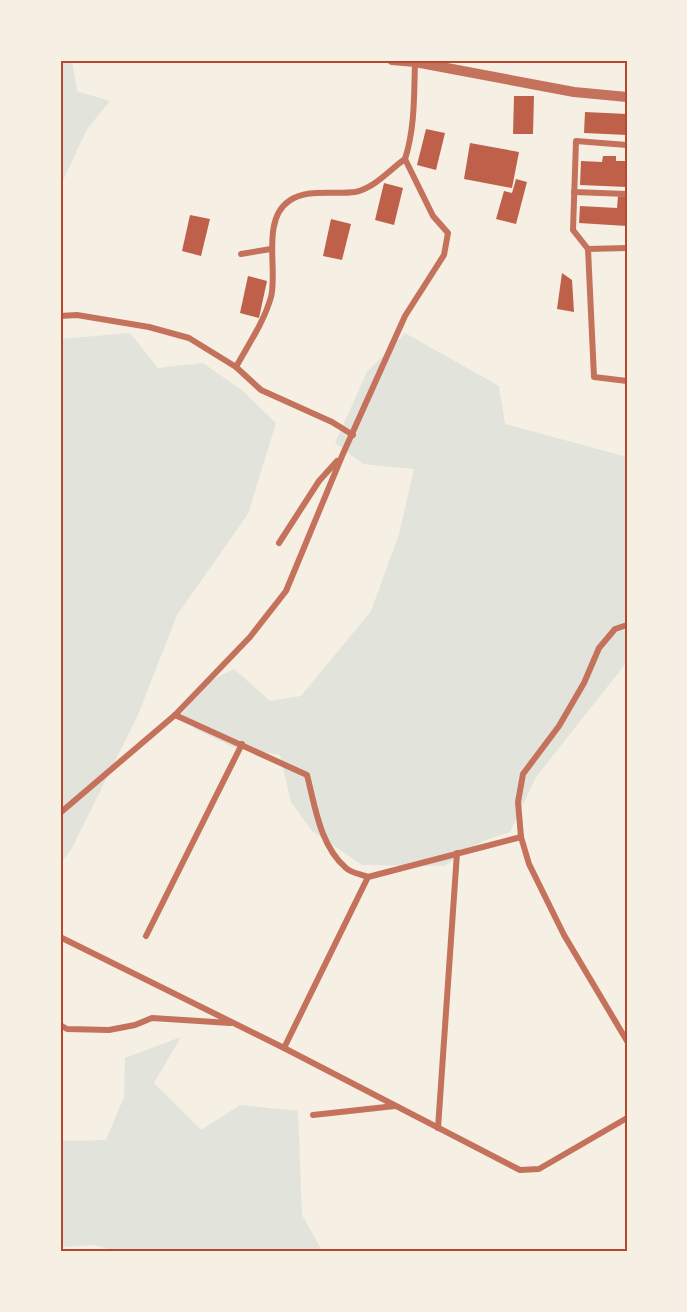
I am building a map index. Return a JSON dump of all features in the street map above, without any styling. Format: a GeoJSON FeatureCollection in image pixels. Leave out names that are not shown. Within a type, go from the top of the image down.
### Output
{"type":"FeatureCollection","features":[{"type":"Feature","properties":{"kind":"street"},"geometry":{"type":"LineString","coordinates":[[392,60],[415,62],[574,92],[627,97]]}},
{"type":"Feature","properties":{"kind":"street"},"geometry":{"type":"LineString","coordinates":[[236,367],[261,322],[271,296],[273,275],[271,249],[276,219],[286,203],[300,195],[357,192],[378,182],[405,159],[414,114],[415,62]]}},
{"type":"Feature","properties":{"kind":"street"},"geometry":{"type":"LineString","coordinates":[[627,145],[576,141],[573,230],[588,249],[594,377],[627,381]]}},
{"type":"Feature","properties":{"kind":"street"},"geometry":{"type":"LineString","coordinates":[[60,813],[175,715],[250,637],[286,591],[342,456],[405,316],[444,255],[448,232],[433,216],[405,159]]}},
{"type":"Feature","properties":{"kind":"street"},"geometry":{"type":"LineString","coordinates":[[574,192],[627,194]]}},
{"type":"Feature","properties":{"kind":"street"},"geometry":{"type":"LineString","coordinates":[[588,249],[627,248]]}},
{"type":"Feature","properties":{"kind":"street"},"geometry":{"type":"LineString","coordinates":[[241,254],[271,249]]}},
{"type":"Feature","properties":{"kind":"street"},"geometry":{"type":"LineString","coordinates":[[60,316],[77,315],[149,327],[189,338],[236,367],[261,390],[332,422],[353,435]]}},
{"type":"Feature","properties":{"kind":"street"},"geometry":{"type":"LineString","coordinates":[[279,543],[319,481],[342,456]]}},
{"type":"Feature","properties":{"kind":"street"},"geometry":{"type":"LineString","coordinates":[[627,625],[615,629],[599,648],[584,683],[559,726],[523,774],[518,802],[521,837],[530,864],[564,935],[627,1041]]}},
{"type":"Feature","properties":{"kind":"street"},"geometry":{"type":"LineString","coordinates":[[175,715],[308,775],[329,847],[347,869],[368,877],[521,837]]}},
{"type":"Feature","properties":{"kind":"street"},"geometry":{"type":"LineString","coordinates":[[146,936],[242,744]]}},
{"type":"Feature","properties":{"kind":"street"},"geometry":{"type":"LineString","coordinates":[[438,1128],[457,853]]}},
{"type":"Feature","properties":{"kind":"street"},"geometry":{"type":"LineString","coordinates":[[284,1048],[368,877]]}},
{"type":"Feature","properties":{"kind":"street"},"geometry":{"type":"LineString","coordinates":[[60,937],[284,1048],[520,1170],[539,1168],[627,1118]]}},
{"type":"Feature","properties":{"kind":"street"},"geometry":{"type":"LineString","coordinates":[[60,1025],[67,1029],[109,1030],[135,1025],[152,1018],[234,1023]]}},
{"type":"Feature","properties":{"kind":"street"},"geometry":{"type":"LineString","coordinates":[[313,1115],[395,1106]]}},
{"type":"Feature","properties":{"kind":"shaded area"},"geometry":{"type":"Polygon","coordinates":[[[60,60],[72,60],[77,91],[110,101],[87,129],[60,187],[60,60]]]}},
{"type":"Feature","properties":{"kind":"shaded area"},"geometry":{"type":"Polygon","coordinates":[[[130,333],[158,368],[203,363],[243,391],[276,423],[248,514],[177,615],[138,715],[71,850],[60,864],[60,339],[130,333]]]}},
{"type":"Feature","properties":{"kind":"shaded area"},"geometry":{"type":"Polygon","coordinates":[[[405,333],[499,386],[505,424],[627,457],[627,662],[536,777],[510,832],[483,841],[444,866],[362,865],[312,831],[291,802],[280,755],[233,747],[195,729],[182,714],[208,682],[234,669],[270,701],[301,696],[371,611],[399,534],[414,469],[363,464],[335,443],[367,372],[405,333]]]}},
{"type":"Feature","properties":{"kind":"shaded area"},"geometry":{"type":"Polygon","coordinates":[[[181,1037],[154,1083],[201,1130],[240,1105],[298,1111],[302,1215],[323,1252],[117,1252],[95,1245],[60,1247],[60,1141],[106,1140],[124,1097],[125,1058],[181,1037]]]}},
{"type":"Feature","properties":{"kind":"building"},"geometry":{"type":"Polygon","coordinates":[[[514,96],[534,96],[533,134],[513,134],[514,96]]]}},
{"type":"Feature","properties":{"kind":"building"},"geometry":{"type":"Polygon","coordinates":[[[585,112],[627,114],[627,135],[584,133],[585,112]]]}},
{"type":"Feature","properties":{"kind":"building"},"geometry":{"type":"Polygon","coordinates":[[[426,129],[445,133],[436,170],[417,165],[426,129]]]}},
{"type":"Feature","properties":{"kind":"building"},"geometry":{"type":"Polygon","coordinates":[[[470,143],[519,152],[512,188],[464,179],[470,143]]]}},
{"type":"Feature","properties":{"kind":"building"},"geometry":{"type":"Polygon","coordinates":[[[603,156],[616,156],[616,161],[627,161],[627,187],[580,185],[581,161],[602,162],[603,156]]]}},
{"type":"Feature","properties":{"kind":"building"},"geometry":{"type":"Polygon","coordinates":[[[516,179],[527,182],[516,224],[496,219],[504,191],[512,193],[516,179]]]}},
{"type":"Feature","properties":{"kind":"building"},"geometry":{"type":"Polygon","coordinates":[[[384,183],[403,188],[394,225],[375,220],[384,183]]]}},
{"type":"Feature","properties":{"kind":"building"},"geometry":{"type":"Polygon","coordinates":[[[618,196],[627,197],[627,226],[579,223],[580,206],[617,208],[618,196]]]}},
{"type":"Feature","properties":{"kind":"building"},"geometry":{"type":"Polygon","coordinates":[[[190,215],[210,219],[201,256],[182,251],[190,215]]]}},
{"type":"Feature","properties":{"kind":"building"},"geometry":{"type":"Polygon","coordinates":[[[331,219],[351,224],[342,260],[323,256],[331,219]]]}},
{"type":"Feature","properties":{"kind":"building"},"geometry":{"type":"Polygon","coordinates":[[[562,273],[572,280],[574,312],[557,309],[562,273]]]}},
{"type":"Feature","properties":{"kind":"building"},"geometry":{"type":"Polygon","coordinates":[[[248,276],[267,281],[259,318],[240,313],[248,276]]]}}]}
